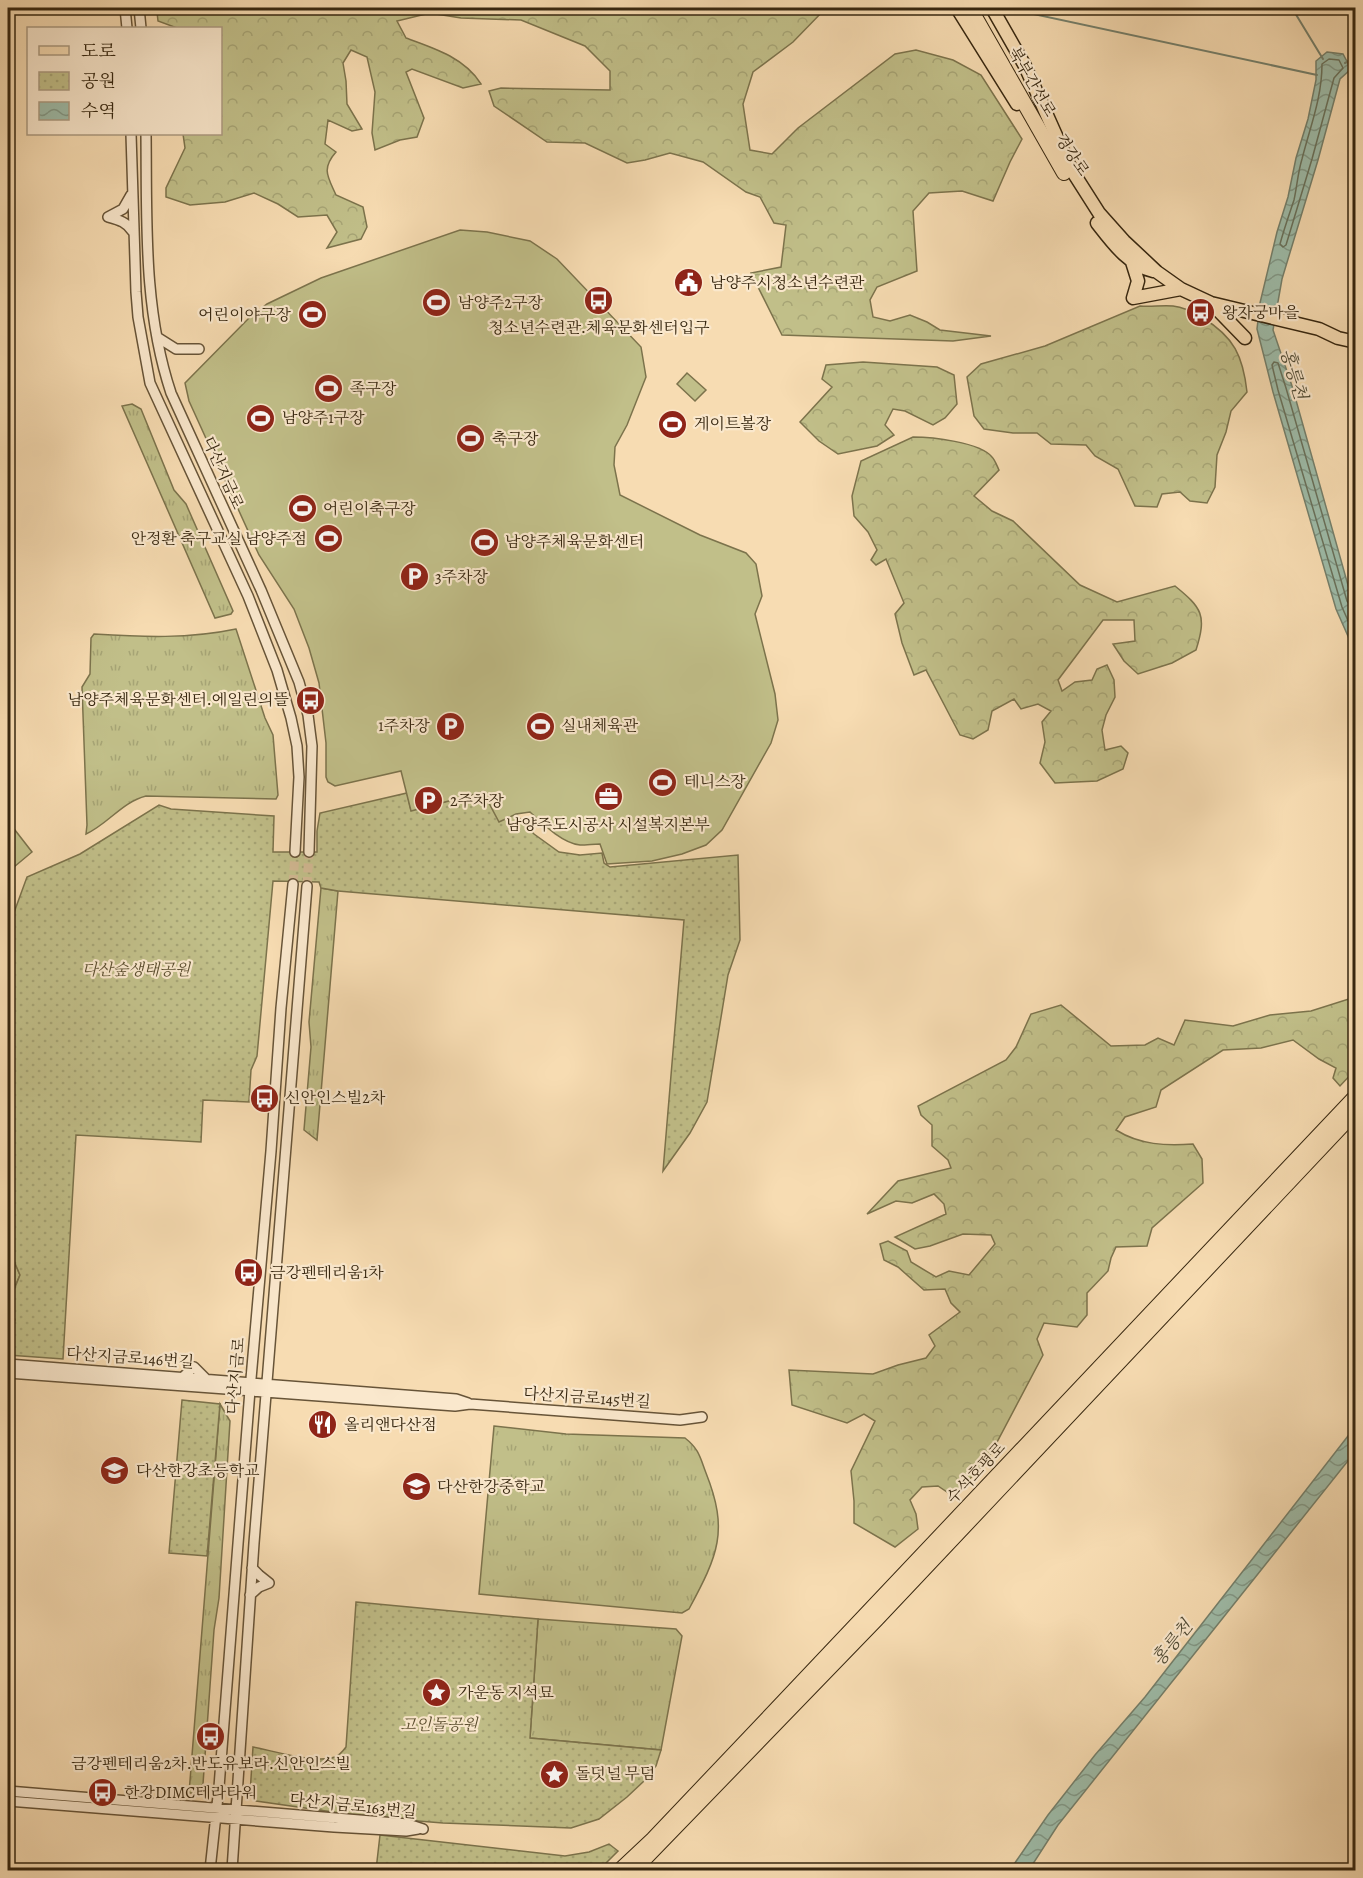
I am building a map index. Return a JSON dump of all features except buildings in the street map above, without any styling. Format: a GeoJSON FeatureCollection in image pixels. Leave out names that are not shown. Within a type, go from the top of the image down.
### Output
{"type":"FeatureCollection","features":[{"type":"Feature","properties":{"kind":"highway","name":"북부간선로"},"geometry":{"type":"LineString","coordinates":[[970,8],[1068,171]]}},
{"type":"Feature","properties":{"kind":"highway","name":"북부간선로"},"geometry":{"type":"LineString","coordinates":[[981,8],[1068,171]]}},
{"type":"Feature","properties":{"kind":"highway","name":"수석호평로"},"geometry":{"type":"LineString","coordinates":[[634,1870],[656,1843],[1356,1096]]}},
{"type":"Feature","properties":{"kind":"highway","name":"수석호평로"},"geometry":{"type":"LineString","coordinates":[[620,1870],[656,1843],[1356,1111]]}},
{"type":"Feature","properties":{"kind":"highway"},"geometry":{"type":"LineString","coordinates":[[611,1870],[656,1843]]}},
{"type":"Feature","properties":{"kind":"main road","name":"경강로"},"geometry":{"type":"LineString","coordinates":[[957,8],[1021,110],[1099,213],[1124,241],[1157,272],[1181,289],[1211,303],[1294,324],[1356,334]]}},
{"type":"Feature","properties":{"kind":"main road","name":"경강로"},"geometry":{"type":"LineString","coordinates":[[992,8],[1025,66],[1068,171],[1097,224],[1132,262],[1141,268],[1157,272]]}},
{"type":"Feature","properties":{"kind":"main road"},"geometry":{"type":"LineString","coordinates":[[1132,262],[1138,281],[1133,298],[1181,289]]}},
{"type":"Feature","properties":{"kind":"main road"},"geometry":{"type":"LineString","coordinates":[[1211,303],[1245,338]]}},
{"type":"Feature","properties":{"kind":"main road","name":"경강로"},"geometry":{"type":"LineString","coordinates":[[1319,329],[1338,338],[1356,342]]}},
{"type":"Feature","properties":{"kind":"street"},"geometry":{"type":"LineString","coordinates":[[125,8],[127,27]]}},
{"type":"Feature","properties":{"kind":"street"},"geometry":{"type":"LineString","coordinates":[[139,8],[141,27]]}},
{"type":"Feature","properties":{"kind":"street","name":"다산지금로"},"geometry":{"type":"LineString","coordinates":[[131,135],[138,317],[150,383],[251,603],[277,670],[297,746],[299,777],[295,852]]}},
{"type":"Feature","properties":{"kind":"street","name":"다산지금로"},"geometry":{"type":"LineString","coordinates":[[146,135],[147,274],[157,337],[171,393],[261,590],[299,682],[308,715],[312,746],[309,852]]}},
{"type":"Feature","properties":{"kind":"street"},"geometry":{"type":"LineString","coordinates":[[132,193],[123,209],[108,217],[128,225],[133,233]]}},
{"type":"Feature","properties":{"kind":"street"},"geometry":{"type":"LineString","coordinates":[[157,337],[176,349],[199,349]]}},
{"type":"Feature","properties":{"kind":"street","name":"다산지금로"},"geometry":{"type":"LineString","coordinates":[[210,1870],[293,885]]}},
{"type":"Feature","properties":{"kind":"street","name":"다산지금로"},"geometry":{"type":"LineString","coordinates":[[232,1870],[252,1568],[307,886]]}},
{"type":"Feature","properties":{"kind":"street","name":"다산지금로146번길"},"geometry":{"type":"LineString","coordinates":[[8,1364],[183,1377],[194,1367],[206,1379],[250,1386]]}},
{"type":"Feature","properties":{"kind":"street","name":"다산지금로146번길"},"geometry":{"type":"LineString","coordinates":[[8,1373],[250,1386]]}},
{"type":"Feature","properties":{"kind":"street","name":"다산지금로145번길"},"geometry":{"type":"LineString","coordinates":[[250,1386],[455,1406],[470,1404],[680,1420],[702,1417]]}},
{"type":"Feature","properties":{"kind":"street"},"geometry":{"type":"LineString","coordinates":[[250,1595],[259,1587],[269,1583],[252,1568]]}},
{"type":"Feature","properties":{"kind":"street"},"geometry":{"type":"LineString","coordinates":[[8,1791],[216,1812]]}},
{"type":"Feature","properties":{"kind":"street"},"geometry":{"type":"LineString","coordinates":[[8,1801],[216,1812]]}},
{"type":"Feature","properties":{"kind":"street","name":"다산지금로163번길"},"geometry":{"type":"LineString","coordinates":[[216,1812],[334,1827],[406,1831],[423,1828],[408,1824],[236,1814]]}},
{"type":"Feature","properties":{"kind":"green space"},"geometry":{"type":"Polygon","coordinates":[[[159,8],[826,8],[793,42],[753,72],[743,104],[750,150],[772,154],[798,128],[895,54],[916,50],[953,60],[981,75],[1022,139],[993,201],[962,191],[929,193],[913,211],[917,271],[877,287],[870,300],[873,317],[890,321],[910,315],[940,330],[991,336],[953,341],[782,335],[751,273],[781,267],[786,225],[774,223],[760,197],[746,192],[703,162],[670,153],[627,163],[585,143],[547,142],[494,106],[489,91],[501,88],[610,90],[610,71],[585,46],[521,20],[461,18],[430,13],[397,21],[406,38],[438,50],[458,61],[481,84],[463,88],[412,69],[406,72],[424,118],[417,137],[400,140],[375,150],[372,133],[375,92],[367,57],[351,50],[343,63],[347,104],[362,129],[352,131],[328,120],[325,144],[336,152],[331,158],[327,173],[336,195],[363,207],[367,227],[361,239],[327,248],[337,232],[327,215],[298,217],[278,204],[254,193],[225,202],[190,205],[166,197],[166,188],[185,148],[183,135],[222,135],[222,27],[174,27],[158,21],[159,8]]]}},
{"type":"Feature","properties":{"kind":"green space","name":"남양주체육문화센터"},"geometry":{"type":"Polygon","coordinates":[[[460,230],[487,232],[530,241],[557,259],[641,347],[646,377],[627,425],[615,447],[614,465],[620,495],[700,535],[746,553],[756,564],[762,596],[755,614],[775,694],[778,720],[771,743],[722,830],[706,845],[682,854],[652,861],[607,864],[600,844],[580,845],[566,841],[530,812],[516,814],[499,822],[483,792],[411,811],[401,771],[335,786],[328,782],[326,777],[326,743],[319,683],[309,648],[294,609],[259,555],[189,401],[185,383],[248,319],[267,304],[321,278],[460,230]]]}},
{"type":"Feature","properties":{"kind":"green space"},"geometry":{"type":"Polygon","coordinates":[[[1140,306],[1173,306],[1196,314],[1214,325],[1229,340],[1243,368],[1247,392],[1231,411],[1217,455],[1215,487],[1207,503],[1190,501],[1180,492],[1162,494],[1157,507],[1135,506],[1118,469],[1095,456],[1086,445],[1051,444],[1037,433],[1013,433],[984,429],[974,416],[967,377],[981,364],[1045,346],[1140,306]]]}},
{"type":"Feature","properties":{"kind":"green space"},"geometry":{"type":"Polygon","coordinates":[[[863,362],[937,367],[954,375],[957,404],[945,418],[933,425],[905,411],[893,409],[885,425],[894,435],[877,446],[838,454],[819,441],[800,422],[832,387],[822,379],[826,365],[863,362]]]}},
{"type":"Feature","properties":{"kind":"green space"},"geometry":{"type":"Polygon","coordinates":[[[687,373],[706,390],[695,401],[677,384],[687,373]]]}},
{"type":"Feature","properties":{"kind":"green space"},"geometry":{"type":"Polygon","coordinates":[[[132,404],[141,409],[174,490],[186,504],[233,611],[231,614],[215,618],[122,406],[132,404]]]}},
{"type":"Feature","properties":{"kind":"green space"},"geometry":{"type":"Polygon","coordinates":[[[913,437],[943,439],[966,444],[992,457],[999,470],[974,496],[992,511],[1013,521],[1080,585],[1117,602],[1175,586],[1191,600],[1200,613],[1201,628],[1196,650],[1172,663],[1138,674],[1124,661],[1113,644],[1135,641],[1134,620],[1103,620],[1058,680],[1062,691],[1075,682],[1092,680],[1097,669],[1107,665],[1114,680],[1115,697],[1102,730],[1105,750],[1121,746],[1128,753],[1123,769],[1097,781],[1055,783],[1040,763],[1045,742],[1042,722],[1051,711],[1038,704],[1021,709],[1014,699],[992,711],[988,730],[973,739],[960,735],[926,670],[914,675],[902,643],[895,614],[904,603],[886,559],[876,565],[871,560],[877,550],[868,532],[854,516],[852,496],[861,461],[913,437]]]}},
{"type":"Feature","properties":{"kind":"green space"},"geometry":{"type":"Polygon","coordinates":[[[236,629],[265,718],[273,735],[278,795],[276,799],[146,796],[122,808],[86,834],[82,687],[90,674],[91,638],[94,634],[183,636],[236,629]]]}},
{"type":"Feature","properties":{"kind":"green space","name":"다산숲생태공원"},"geometry":{"type":"Polygon","coordinates":[[[483,792],[516,814],[534,834],[559,852],[580,855],[602,853],[604,863],[610,867],[738,855],[740,940],[728,975],[707,1102],[690,1133],[663,1171],[684,920],[338,891],[321,888],[319,882],[273,881],[257,1056],[251,1070],[249,1102],[203,1100],[201,1142],[76,1135],[63,1359],[8,1355],[8,1332],[15,1320],[9,1302],[20,1275],[8,1247],[8,929],[27,877],[80,854],[159,805],[171,809],[274,816],[273,852],[317,852],[320,813],[407,793],[411,810],[483,792]]]}},
{"type":"Feature","properties":{"kind":"green space"},"geometry":{"type":"Polygon","coordinates":[[[8,821],[32,852],[8,872],[8,821]]]}},
{"type":"Feature","properties":{"kind":"green space"},"geometry":{"type":"Polygon","coordinates":[[[321,888],[338,891],[317,1140],[304,1130],[311,1047],[309,1022],[321,888]]]}},
{"type":"Feature","properties":{"kind":"green space"},"geometry":{"type":"Polygon","coordinates":[[[1355,997],[1355,1070],[1340,1086],[1333,1078],[1336,1068],[1293,1040],[1261,1048],[1223,1050],[1161,1090],[1156,1107],[1125,1117],[1116,1130],[1134,1139],[1173,1145],[1193,1144],[1202,1159],[1203,1183],[1152,1228],[1147,1246],[1116,1247],[1108,1271],[1087,1293],[1087,1315],[1077,1327],[1044,1323],[1037,1339],[1043,1355],[987,1461],[953,1496],[938,1486],[922,1487],[910,1500],[916,1514],[918,1529],[895,1547],[854,1523],[851,1471],[875,1421],[864,1414],[847,1423],[792,1405],[789,1370],[873,1374],[926,1358],[935,1346],[929,1335],[960,1312],[951,1303],[945,1289],[924,1290],[898,1267],[884,1260],[880,1244],[888,1241],[907,1251],[911,1262],[936,1277],[949,1271],[969,1275],[995,1244],[991,1235],[963,1234],[915,1249],[895,1237],[946,1214],[944,1204],[934,1194],[912,1203],[896,1201],[867,1214],[898,1181],[951,1168],[948,1160],[932,1146],[932,1125],[921,1115],[918,1106],[1006,1060],[1016,1047],[1031,1014],[1061,1005],[1111,1046],[1145,1045],[1158,1038],[1174,1045],[1185,1020],[1233,1026],[1270,1015],[1311,1011],[1355,997]]]}},
{"type":"Feature","properties":{"kind":"green space"},"geometry":{"type":"Polygon","coordinates":[[[8,1247],[20,1275],[8,1302],[8,1247]]]}},
{"type":"Feature","properties":{"kind":"green space"},"geometry":{"type":"Polygon","coordinates":[[[182,1400],[220,1404],[207,1556],[169,1553],[182,1400]]]}},
{"type":"Feature","properties":{"kind":"green space"},"geometry":{"type":"Polygon","coordinates":[[[220,1404],[230,1421],[219,1598],[214,1630],[203,1784],[194,1793],[189,1793],[220,1404]]]}},
{"type":"Feature","properties":{"kind":"green space"},"geometry":{"type":"Polygon","coordinates":[[[494,1426],[566,1434],[685,1438],[690,1442],[700,1458],[713,1493],[718,1527],[713,1558],[689,1609],[682,1613],[479,1594],[494,1426]]]}},
{"type":"Feature","properties":{"kind":"green space","name":"고인돌공원"},"geometry":{"type":"Polygon","coordinates":[[[356,1602],[538,1619],[530,1738],[661,1750],[656,1766],[627,1797],[599,1819],[571,1828],[443,1823],[368,1817],[256,1801],[250,1794],[253,1747],[295,1756],[327,1759],[340,1754],[346,1747],[356,1602]]]}},
{"type":"Feature","properties":{"kind":"green space"},"geometry":{"type":"Polygon","coordinates":[[[538,1619],[676,1629],[682,1636],[661,1750],[530,1738],[538,1619]]]}},
{"type":"Feature","properties":{"kind":"green space"},"geometry":{"type":"Polygon","coordinates":[[[380,1835],[565,1856],[589,1852],[609,1844],[618,1851],[599,1870],[376,1870],[380,1835]]]}},
{"type":"Feature","properties":{"kind":"water","name":"홍릉천"},"geometry":{"type":"Polygon","coordinates":[[[1327,52],[1343,54],[1351,69],[1340,79],[1282,279],[1273,330],[1292,386],[1355,610],[1355,668],[1351,643],[1336,609],[1257,329],[1260,303],[1277,232],[1308,119],[1316,80],[1316,61],[1327,52]]]}},
{"type":"Feature","properties":{"kind":"water"},"geometry":{"type":"Polygon","coordinates":[[[1355,677],[1355,786],[1352,775],[1351,747],[1355,677]]]}},
{"type":"Feature","properties":{"kind":"water","name":"홍릉천"},"geometry":{"type":"Polygon","coordinates":[[[1355,1427],[1355,1452],[1058,1825],[1029,1870],[1010,1870],[1048,1815],[1145,1697],[1355,1427]]]}},
{"type":"Feature","properties":{"kind":"waterway"},"geometry":{"type":"LineString","coordinates":[[1006,8],[1317,75]]}},
{"type":"Feature","properties":{"kind":"waterway"},"geometry":{"type":"LineString","coordinates":[[1292,8],[1323,59]]}},
{"type":"Feature","properties":{"kind":"waterway","name":"홍릉천"},"geometry":{"type":"LineString","coordinates":[[1345,63],[1356,57]]}},
{"type":"Feature","properties":{"kind":"tunnel"},"geometry":{"type":"LineString","coordinates":[[293,884],[295,852]]}},
{"type":"Feature","properties":{"kind":"tunnel"},"geometry":{"type":"LineString","coordinates":[[307,886],[309,852]]}},
{"type":"Feature","properties":{"kind":"place","name":"남양주시청소년수련관"},"geometry":{"type":"Point","coordinates":[689,283]}},
{"type":"Feature","properties":{"kind":"place","name":"청소년수련관.체육문화센터입구"},"geometry":{"type":"Point","coordinates":[599,300]}},
{"type":"Feature","properties":{"kind":"place","name":"남양주2구장"},"geometry":{"type":"Point","coordinates":[437,303]}},
{"type":"Feature","properties":{"kind":"place","name":"왕자궁마을"},"geometry":{"type":"Point","coordinates":[1201,313]}},
{"type":"Feature","properties":{"kind":"place","name":"어린이야구장"},"geometry":{"type":"Point","coordinates":[312,315]}},
{"type":"Feature","properties":{"kind":"place","name":"족구장"},"geometry":{"type":"Point","coordinates":[329,389]}},
{"type":"Feature","properties":{"kind":"place","name":"남양주1구장"},"geometry":{"type":"Point","coordinates":[261,418]}},
{"type":"Feature","properties":{"kind":"place","name":"게이트볼장"},"geometry":{"type":"Point","coordinates":[673,424]}},
{"type":"Feature","properties":{"kind":"place","name":"축구장"},"geometry":{"type":"Point","coordinates":[471,439]}},
{"type":"Feature","properties":{"kind":"place","name":"어린이축구장"},"geometry":{"type":"Point","coordinates":[302,509]}},
{"type":"Feature","properties":{"kind":"place","name":"안정환 축구교실 남양주점"},"geometry":{"type":"Point","coordinates":[328,539]}},
{"type":"Feature","properties":{"kind":"place","name":"남양주체육문화센터"},"geometry":{"type":"Point","coordinates":[484,542]}},
{"type":"Feature","properties":{"kind":"place","name":"3주차장"},"geometry":{"type":"Point","coordinates":[414,577]}},
{"type":"Feature","properties":{"kind":"place","name":"남양주체육문화센터.에일린의뜰"},"geometry":{"type":"Point","coordinates":[310,700]}},
{"type":"Feature","properties":{"kind":"place","name":"1주차장"},"geometry":{"type":"Point","coordinates":[451,726]}},
{"type":"Feature","properties":{"kind":"place","name":"실내체육관"},"geometry":{"type":"Point","coordinates":[540,726]}},
{"type":"Feature","properties":{"kind":"place","name":"테니스장"},"geometry":{"type":"Point","coordinates":[663,782]}},
{"type":"Feature","properties":{"kind":"place","name":"남양주도시공사 시설복지본부"},"geometry":{"type":"Point","coordinates":[608,797]}},
{"type":"Feature","properties":{"kind":"place","name":"2주차장"},"geometry":{"type":"Point","coordinates":[429,801]}},
{"type":"Feature","properties":{"kind":"place","name":"신안인스빌2차"},"geometry":{"type":"Point","coordinates":[264,1098]}},
{"type":"Feature","properties":{"kind":"place","name":"금강펜테리움1차"},"geometry":{"type":"Point","coordinates":[249,1273]}},
{"type":"Feature","properties":{"kind":"place","name":"올리앤다산점"},"geometry":{"type":"Point","coordinates":[323,1425]}},
{"type":"Feature","properties":{"kind":"place","name":"다산한강초등학교"},"geometry":{"type":"Point","coordinates":[115,1471]}},
{"type":"Feature","properties":{"kind":"place","name":"다산한강중학교"},"geometry":{"type":"Point","coordinates":[416,1487]}},
{"type":"Feature","properties":{"kind":"place","name":"가운동 지석묘"},"geometry":{"type":"Point","coordinates":[437,1693]}},
{"type":"Feature","properties":{"kind":"place","name":"금강펜테리움2차.반도유보라.신안인스빌"},"geometry":{"type":"Point","coordinates":[211,1736]}},
{"type":"Feature","properties":{"kind":"place","name":"돌덧널 무덤"},"geometry":{"type":"Point","coordinates":[554,1774]}},
{"type":"Feature","properties":{"kind":"place","name":"한강DIMC테라타워"},"geometry":{"type":"Point","coordinates":[103,1793]}}]}
